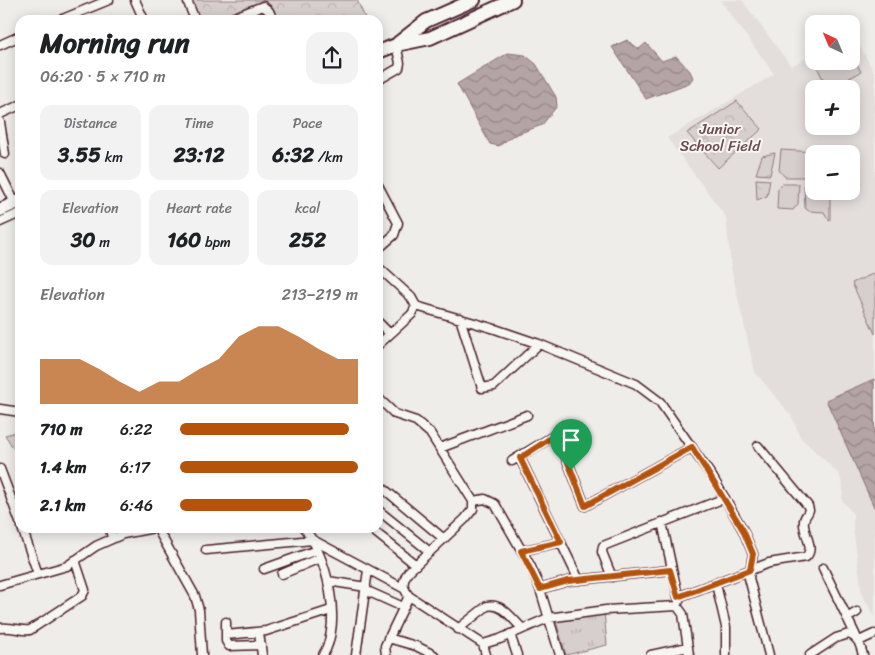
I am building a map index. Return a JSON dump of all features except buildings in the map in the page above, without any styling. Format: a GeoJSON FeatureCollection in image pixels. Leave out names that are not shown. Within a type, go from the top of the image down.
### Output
{"type":"FeatureCollection","features":[{"type":"Feature","properties":{"kind":"main road"},"geometry":{"type":"LineString","coordinates":[[396,45],[426,21],[474,0]]}},
{"type":"Feature","properties":{"kind":"main road"},"geometry":{"type":"LineString","coordinates":[[383,50],[396,45],[430,38],[513,0]]}},
{"type":"Feature","properties":{"kind":"main road"},"geometry":{"type":"LineString","coordinates":[[0,210],[15,207]]}},
{"type":"Feature","properties":{"kind":"street"},"geometry":{"type":"LineString","coordinates":[[72,15],[109,0]]}},
{"type":"Feature","properties":{"kind":"street"},"geometry":{"type":"LineString","coordinates":[[135,0],[142,15]]}},
{"type":"Feature","properties":{"kind":"street"},"geometry":{"type":"LineString","coordinates":[[187,0],[192,15]]}},
{"type":"Feature","properties":{"kind":"street"},"geometry":{"type":"LineString","coordinates":[[240,15],[263,6],[270,11],[271,15]]}},
{"type":"Feature","properties":{"kind":"street"},"geometry":{"type":"LineString","coordinates":[[0,45],[15,38]]}},
{"type":"Feature","properties":{"kind":"street"},"geometry":{"type":"LineString","coordinates":[[383,77],[399,68],[400,63],[396,45]]}},
{"type":"Feature","properties":{"kind":"street"},"geometry":{"type":"LineString","coordinates":[[0,114],[15,107]]}},
{"type":"Feature","properties":{"kind":"street"},"geometry":{"type":"LineString","coordinates":[[0,122],[5,154]]}},
{"type":"Feature","properties":{"kind":"street"},"geometry":{"type":"LineString","coordinates":[[0,173],[15,200]]}},
{"type":"Feature","properties":{"kind":"street"},"geometry":{"type":"LineString","coordinates":[[383,194],[398,223],[398,230],[383,245]]}},
{"type":"Feature","properties":{"kind":"street"},"geometry":{"type":"LineString","coordinates":[[0,222],[15,209]]}},
{"type":"Feature","properties":{"kind":"street"},"geometry":{"type":"LineString","coordinates":[[383,272],[410,297],[416,306],[460,318],[539,344],[636,384],[660,402],[725,498],[753,554],[750,585],[769,655]]}},
{"type":"Feature","properties":{"kind":"street"},"geometry":{"type":"LineString","coordinates":[[383,340],[416,306]]}},
{"type":"Feature","properties":{"kind":"street"},"geometry":{"type":"LineString","coordinates":[[460,318],[482,388],[494,386],[539,344]]}},
{"type":"Feature","properties":{"kind":"street"},"geometry":{"type":"LineString","coordinates":[[383,327],[390,334]]}},
{"type":"Feature","properties":{"kind":"street"},"geometry":{"type":"LineString","coordinates":[[383,402],[396,414],[422,425],[440,448],[473,501],[473,509],[465,519],[416,565],[403,580],[403,588]]}},
{"type":"Feature","properties":{"kind":"street"},"geometry":{"type":"LineString","coordinates":[[0,410],[15,412]]}},
{"type":"Feature","properties":{"kind":"street"},"geometry":{"type":"LineString","coordinates":[[440,448],[527,415]]}},
{"type":"Feature","properties":{"kind":"street"},"geometry":{"type":"LineString","coordinates":[[512,461],[520,458],[557,434],[585,506],[692,447]]}},
{"type":"Feature","properties":{"kind":"street"},"geometry":{"type":"LineString","coordinates":[[678,597],[769,563],[806,556],[810,549],[804,520],[809,510],[808,506],[758,446]]}},
{"type":"Feature","properties":{"kind":"street"},"geometry":{"type":"LineString","coordinates":[[520,458],[579,580]]}},
{"type":"Feature","properties":{"kind":"street"},"geometry":{"type":"LineString","coordinates":[[0,469],[2,479],[15,510]]}},
{"type":"Feature","properties":{"kind":"street"},"geometry":{"type":"LineString","coordinates":[[383,488],[444,539]]}},
{"type":"Feature","properties":{"kind":"street"},"geometry":{"type":"LineString","coordinates":[[473,501],[485,498],[490,499],[521,551],[540,589],[560,655]]}},
{"type":"Feature","properties":{"kind":"street"},"geometry":{"type":"LineString","coordinates":[[612,577],[602,552],[603,546],[725,498]]}},
{"type":"Feature","properties":{"kind":"street"},"geometry":{"type":"LineString","coordinates":[[383,514],[430,552]]}},
{"type":"Feature","properties":{"kind":"street"},"geometry":{"type":"LineString","coordinates":[[651,655],[688,651],[678,597],[670,570],[662,522]]}},
{"type":"Feature","properties":{"kind":"street"},"geometry":{"type":"LineString","coordinates":[[24,533],[38,574]]}},
{"type":"Feature","properties":{"kind":"street"},"geometry":{"type":"LineString","coordinates":[[111,533],[112,539]]}},
{"type":"Feature","properties":{"kind":"street"},"geometry":{"type":"LineString","coordinates":[[0,585],[66,566],[84,552],[112,539],[136,533]]}},
{"type":"Feature","properties":{"kind":"street"},"geometry":{"type":"LineString","coordinates":[[159,533],[195,596],[199,610],[202,655]]}},
{"type":"Feature","properties":{"kind":"street"},"geometry":{"type":"LineString","coordinates":[[309,533],[313,540],[328,582],[331,610],[328,642],[323,655]]}},
{"type":"Feature","properties":{"kind":"street"},"geometry":{"type":"LineString","coordinates":[[376,533],[416,565]]}},
{"type":"Feature","properties":{"kind":"street"},"geometry":{"type":"LineString","coordinates":[[206,550],[313,540],[403,588],[409,596],[483,644],[486,655]]}},
{"type":"Feature","properties":{"kind":"street"},"geometry":{"type":"LineString","coordinates":[[521,551],[561,542]]}},
{"type":"Feature","properties":{"kind":"street"},"geometry":{"type":"LineString","coordinates":[[264,568],[318,554]]}},
{"type":"Feature","properties":{"kind":"street"},"geometry":{"type":"LineString","coordinates":[[282,574],[318,554]]}},
{"type":"Feature","properties":{"kind":"street"},"geometry":{"type":"LineString","coordinates":[[0,628],[10,627],[26,631],[30,630],[82,596],[86,590],[75,560]]}},
{"type":"Feature","properties":{"kind":"street"},"geometry":{"type":"LineString","coordinates":[[823,568],[864,655]]}},
{"type":"Feature","properties":{"kind":"street"},"geometry":{"type":"LineString","coordinates":[[356,655],[368,570]]}},
{"type":"Feature","properties":{"kind":"street"},"geometry":{"type":"LineString","coordinates":[[540,589],[579,580],[670,570]]}},
{"type":"Feature","properties":{"kind":"street"},"geometry":{"type":"LineString","coordinates":[[328,582],[366,589],[403,607]]}},
{"type":"Feature","properties":{"kind":"street"},"geometry":{"type":"LineString","coordinates":[[716,584],[726,627],[726,655]]}},
{"type":"Feature","properties":{"kind":"street"},"geometry":{"type":"LineString","coordinates":[[386,655],[385,646],[388,638],[409,596]]}},
{"type":"Feature","properties":{"kind":"street"},"geometry":{"type":"LineString","coordinates":[[458,629],[487,606],[493,604],[499,606],[522,628]]}},
{"type":"Feature","properties":{"kind":"street"},"geometry":{"type":"LineString","coordinates":[[483,644],[548,618],[606,610],[671,605],[680,609]]}},
{"type":"Feature","properties":{"kind":"street"},"geometry":{"type":"LineString","coordinates":[[226,634],[259,632],[331,610]]}},
{"type":"Feature","properties":{"kind":"street"},"geometry":{"type":"LineString","coordinates":[[847,618],[857,612]]}},
{"type":"Feature","properties":{"kind":"street"},"geometry":{"type":"LineString","coordinates":[[226,622],[227,644],[231,647],[261,645]]}},
{"type":"Feature","properties":{"kind":"street"},"geometry":{"type":"LineString","coordinates":[[259,632],[262,655]]}},
{"type":"Feature","properties":{"kind":"street"},"geometry":{"type":"LineString","coordinates":[[510,634],[517,655]]}},
{"type":"Feature","properties":{"kind":"street"},"geometry":{"type":"LineString","coordinates":[[810,655],[844,634],[857,639],[874,634]]}},
{"type":"Feature","properties":{"kind":"street"},"geometry":{"type":"LineString","coordinates":[[388,638],[416,646],[434,655]]}},
{"type":"Feature","properties":{"kind":"shaded area"},"geometry":{"type":"Polygon","coordinates":[[[720,0],[742,0],[791,66],[805,59],[805,70],[860,70],[860,46],[875,73],[875,617],[862,595],[853,514],[842,500],[843,487],[839,474],[800,437],[792,417],[755,372],[731,268],[726,217],[667,138],[774,74],[720,0]]]}},
{"type":"Feature","properties":{"kind":"green space"},"geometry":{"type":"Polygon","coordinates":[[[191,0],[357,0],[364,15],[265,15],[260,4],[234,15],[198,15],[191,0]]]}},
{"type":"Feature","properties":{"kind":"green space"},"geometry":{"type":"Polygon","coordinates":[[[818,70],[860,70],[861,72],[845,80],[824,80],[818,70]]]}},
{"type":"Feature","properties":{"kind":"green space","name":"Junior School Field"},"geometry":{"type":"Polygon","coordinates":[[[737,101],[762,129],[718,168],[687,133],[737,101]]]}},
{"type":"Feature","properties":{"kind":"green space"},"geometry":{"type":"Polygon","coordinates":[[[781,150],[805,151],[805,177],[785,177],[779,170],[781,150]]]}},
{"type":"Feature","properties":{"kind":"green space"},"geometry":{"type":"Polygon","coordinates":[[[775,153],[770,175],[756,174],[762,156],[775,153]]]}},
{"type":"Feature","properties":{"kind":"green space"},"geometry":{"type":"Polygon","coordinates":[[[756,179],[770,180],[767,196],[757,200],[756,179]]]}},
{"type":"Feature","properties":{"kind":"green space"},"geometry":{"type":"Polygon","coordinates":[[[782,184],[799,184],[798,204],[793,210],[777,209],[778,188],[782,184]]]}},
{"type":"Feature","properties":{"kind":"green space"},"geometry":{"type":"Polygon","coordinates":[[[804,184],[805,200],[830,200],[830,220],[824,212],[809,211],[805,208],[804,184]]]}},
{"type":"Feature","properties":{"kind":"green space"},"geometry":{"type":"Polygon","coordinates":[[[875,273],[875,334],[852,283],[875,273]]]}},
{"type":"Feature","properties":{"kind":"green space"},"geometry":{"type":"Polygon","coordinates":[[[15,432],[15,449],[14,449],[5,435],[15,432]]]}},
{"type":"Feature","properties":{"kind":"green space"},"geometry":{"type":"Polygon","coordinates":[[[604,611],[607,645],[566,655],[555,618],[604,611]]]}},
{"type":"Feature","properties":{"kind":"water"},"geometry":{"type":"Polygon","coordinates":[[[627,40],[639,49],[646,43],[662,61],[676,56],[690,71],[693,78],[689,83],[646,99],[612,47],[627,40]]]}},
{"type":"Feature","properties":{"kind":"water"},"geometry":{"type":"Polygon","coordinates":[[[508,53],[525,55],[536,64],[556,97],[557,106],[542,125],[512,136],[499,146],[490,144],[457,84],[508,53]]]}},
{"type":"Feature","properties":{"kind":"water"},"geometry":{"type":"Polygon","coordinates":[[[874,379],[875,507],[826,400],[874,379]]]}},
{"type":"Feature","properties":{"kind":"route"},"geometry":{"type":"LineString","coordinates":[[557,434],[571,470],[585,506],[692,447],[734,512],[743,530],[753,554],[754,561],[750,570],[696,592],[678,597],[670,570],[568,581],[540,589],[531,567],[521,551],[561,542],[520,458],[557,434]]}}]}
